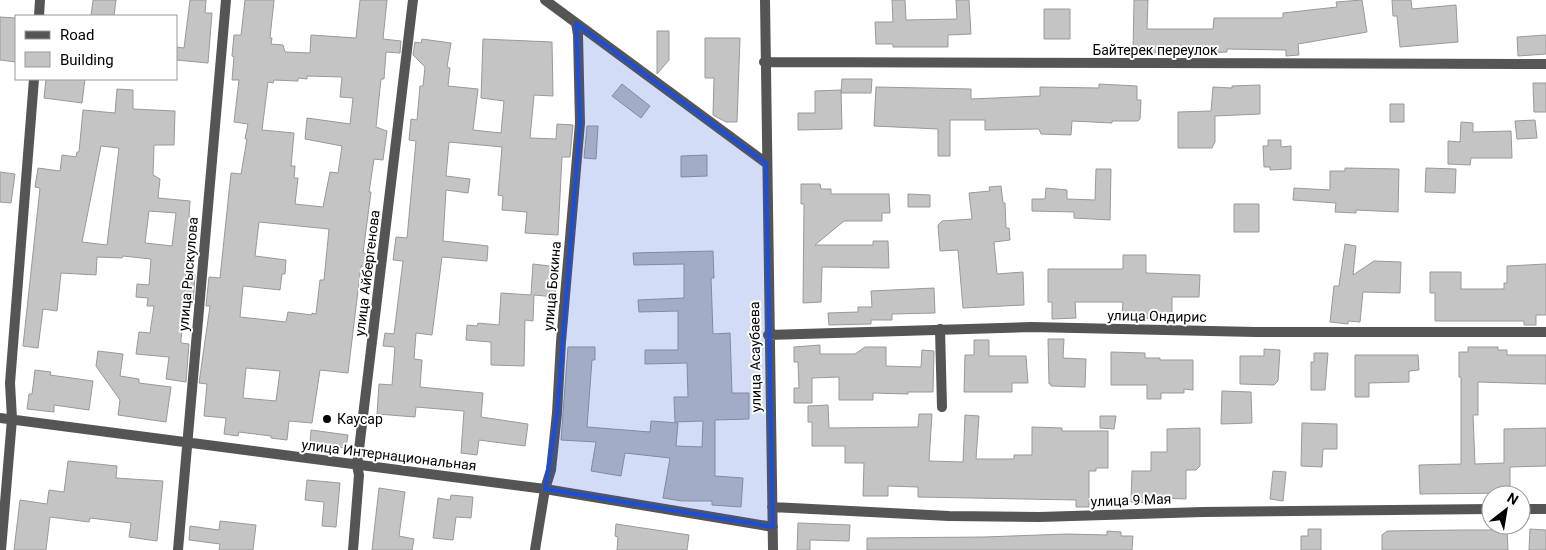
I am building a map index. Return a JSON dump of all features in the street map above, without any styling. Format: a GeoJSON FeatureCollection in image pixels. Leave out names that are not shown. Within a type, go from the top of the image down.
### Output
{"type":"FeatureCollection","features":[{"type":"Feature","properties":{"kind":"street"},"geometry":{"type":"LineString","coordinates":[[38,15],[40,0]]}},
{"type":"Feature","properties":{"kind":"street","name":"улица Рыскулова"},"geometry":{"type":"LineString","coordinates":[[178,550],[226,0]]}},
{"type":"Feature","properties":{"kind":"street","name":"улица Айбергенова"},"geometry":{"type":"LineString","coordinates":[[353,550],[359,475],[357,466],[413,0]]}},
{"type":"Feature","properties":{"kind":"street"},"geometry":{"type":"LineString","coordinates":[[545,0],[766,163]]}},
{"type":"Feature","properties":{"kind":"street","name":"улица Асаубаева"},"geometry":{"type":"LineString","coordinates":[[765,0],[764,62],[773,550]]}},
{"type":"Feature","properties":{"kind":"street","name":"улица Бокина"},"geometry":{"type":"LineString","coordinates":[[535,550],[545,489],[551,470],[558,413],[561,342],[580,123],[576,22]]}},
{"type":"Feature","properties":{"kind":"street","name":"Байтерек переулок"},"geometry":{"type":"LineString","coordinates":[[764,62],[1546,64]]}},
{"type":"Feature","properties":{"kind":"street"},"geometry":{"type":"LineString","coordinates":[[1,550],[12,419],[10,383],[34,80]]}},
{"type":"Feature","properties":{"kind":"street","name":"улица Ондирис"},"geometry":{"type":"LineString","coordinates":[[768,335],[1031,327],[1264,332],[1546,332]]}},
{"type":"Feature","properties":{"kind":"street"},"geometry":{"type":"LineString","coordinates":[[940,329],[942,407]]}},
{"type":"Feature","properties":{"kind":"street","name":"улица Интернациональная"},"geometry":{"type":"LineString","coordinates":[[0,418],[545,489],[772,527]]}},
{"type":"Feature","properties":{"kind":"street","name":"улица 9 Мая"},"geometry":{"type":"LineString","coordinates":[[772,507],[949,516],[1029,517],[1481,509]]}},
{"type":"Feature","properties":{"kind":"street"},"geometry":{"type":"LineString","coordinates":[[1531,509],[1546,509]]}},
{"type":"Feature","properties":{"kind":"highlighted area"},"geometry":{"type":"Polygon","coordinates":[[[576,23],[766,163],[773,527],[545,489],[557,413],[580,123],[576,23]]]}},
{"type":"Feature","properties":{"kind":"building"},"geometry":{"type":"Polygon","coordinates":[[[93,0],[116,0],[114,15],[91,15],[93,0]]]}},
{"type":"Feature","properties":{"kind":"building"},"geometry":{"type":"Polygon","coordinates":[[[190,0],[206,0],[205,13],[212,13],[208,63],[178,60],[178,47],[184,48],[190,0]]]}},
{"type":"Feature","properties":{"kind":"building"},"geometry":{"type":"Polygon","coordinates":[[[245,0],[274,0],[271,44],[283,45],[285,52],[310,53],[311,35],[356,38],[360,0],[387,0],[383,39],[401,41],[400,53],[386,52],[384,79],[381,79],[376,127],[387,131],[383,160],[374,159],[363,253],[370,253],[369,267],[361,266],[348,373],[320,370],[312,423],[289,421],[287,440],[239,432],[238,436],[224,434],[226,418],[204,416],[207,384],[199,383],[210,306],[206,306],[209,277],[220,278],[231,173],[241,174],[247,139],[245,139],[248,124],[234,122],[239,80],[232,80],[234,57],[232,56],[234,35],[241,35],[245,0]],[[307,76],[307,79],[298,78],[298,81],[274,80],[273,83],[268,82],[262,130],[294,133],[291,166],[295,166],[294,178],[298,178],[295,204],[323,207],[330,172],[338,173],[342,146],[305,139],[307,118],[350,124],[353,98],[340,97],[342,77],[307,76]],[[259,222],[255,256],[286,260],[285,274],[282,274],[280,290],[243,286],[240,317],[286,322],[288,312],[316,314],[320,280],[324,280],[329,229],[259,222]],[[246,368],[243,398],[276,401],[280,371],[246,368]]]}},
{"type":"Feature","properties":{"kind":"building"},"geometry":{"type":"Polygon","coordinates":[[[892,0],[905,0],[906,20],[957,19],[956,0],[969,0],[971,34],[948,35],[948,47],[893,47],[893,44],[876,44],[875,22],[893,22],[892,0]]]}},
{"type":"Feature","properties":{"kind":"building"},"geometry":{"type":"Polygon","coordinates":[[[1134,0],[1148,0],[1147,29],[1213,29],[1214,18],[1283,18],[1283,13],[1337,7],[1336,2],[1362,0],[1367,32],[1298,44],[1299,55],[1286,56],[1286,50],[1227,49],[1227,52],[1206,53],[1133,53],[1134,0]]]}},
{"type":"Feature","properties":{"kind":"building"},"geometry":{"type":"Polygon","coordinates":[[[1392,0],[1411,0],[1412,9],[1456,5],[1458,42],[1400,47],[1397,16],[1393,16],[1392,0]]]}},
{"type":"Feature","properties":{"kind":"building"},"geometry":{"type":"Polygon","coordinates":[[[1044,9],[1070,9],[1070,39],[1044,39],[1044,9]]]}},
{"type":"Feature","properties":{"kind":"building"},"geometry":{"type":"Polygon","coordinates":[[[0,17],[15,18],[15,62],[0,60],[0,17]]]}},
{"type":"Feature","properties":{"kind":"building"},"geometry":{"type":"Polygon","coordinates":[[[657,31],[669,31],[669,60],[657,74],[657,31]]]}},
{"type":"Feature","properties":{"kind":"building"},"geometry":{"type":"Polygon","coordinates":[[[1546,35],[1546,54],[1518,56],[1517,37],[1546,35]]]}},
{"type":"Feature","properties":{"kind":"building"},"geometry":{"type":"Polygon","coordinates":[[[705,38],[740,38],[737,122],[726,122],[713,115],[714,78],[705,78],[705,38]]]}},
{"type":"Feature","properties":{"kind":"building"},"geometry":{"type":"Polygon","coordinates":[[[422,39],[451,43],[447,67],[450,68],[448,86],[478,89],[473,130],[501,133],[504,101],[481,98],[483,39],[552,42],[553,96],[534,95],[530,138],[556,139],[557,124],[573,125],[570,157],[562,157],[558,235],[525,233],[527,212],[502,210],[503,196],[498,195],[502,147],[449,142],[446,176],[470,179],[468,193],[446,190],[443,241],[488,246],[487,261],[442,257],[432,335],[416,333],[414,359],[422,360],[420,387],[483,393],[481,417],[528,424],[525,446],[479,440],[477,455],[461,453],[464,411],[416,407],[415,417],[377,414],[379,384],[392,385],[395,347],[383,346],[385,333],[394,334],[403,261],[393,260],[396,237],[407,238],[416,141],[409,140],[411,119],[417,120],[420,86],[423,86],[425,67],[413,55],[415,42],[421,43],[422,39]]]}},
{"type":"Feature","properties":{"kind":"building"},"geometry":{"type":"Polygon","coordinates":[[[842,79],[872,79],[871,93],[841,93],[842,79]]]}},
{"type":"Feature","properties":{"kind":"building"},"geometry":{"type":"Polygon","coordinates":[[[46,80],[85,80],[82,103],[44,98],[46,80]]]}},
{"type":"Feature","properties":{"kind":"building"},"geometry":{"type":"Polygon","coordinates":[[[1533,83],[1546,83],[1546,112],[1534,112],[1533,83]]]}},
{"type":"Feature","properties":{"kind":"building"},"geometry":{"type":"Polygon","coordinates":[[[622,84],[650,106],[641,118],[612,96],[622,84]]]}},
{"type":"Feature","properties":{"kind":"building"},"geometry":{"type":"Polygon","coordinates":[[[1099,84],[1137,86],[1137,100],[1141,100],[1140,119],[1138,121],[1112,121],[1112,123],[1072,121],[1071,135],[1041,134],[1039,129],[985,130],[985,120],[950,120],[950,156],[938,156],[938,129],[874,126],[876,87],[971,89],[971,99],[1040,96],[1040,87],[1099,88],[1099,84]]]}},
{"type":"Feature","properties":{"kind":"building"},"geometry":{"type":"Polygon","coordinates":[[[1260,85],[1260,114],[1215,116],[1215,142],[1212,148],[1178,148],[1178,112],[1211,111],[1213,87],[1232,88],[1232,86],[1260,85]]]}},
{"type":"Feature","properties":{"kind":"building"},"geometry":{"type":"Polygon","coordinates":[[[117,89],[133,90],[133,109],[175,111],[174,145],[154,145],[153,175],[160,179],[158,198],[190,201],[189,217],[196,218],[189,275],[195,275],[193,304],[186,303],[181,339],[181,343],[189,344],[186,382],[166,379],[169,357],[136,354],[139,332],[150,333],[154,306],[147,306],[148,298],[136,297],[137,284],[149,285],[151,259],[123,256],[122,258],[97,257],[96,275],[61,273],[57,311],[43,309],[38,348],[23,346],[40,188],[35,187],[38,168],[60,171],[62,155],[76,157],[77,152],[79,152],[83,110],[115,113],[117,89]],[[101,146],[82,242],[107,245],[119,148],[101,146]],[[149,211],[145,243],[172,246],[176,213],[149,211]]]}},
{"type":"Feature","properties":{"kind":"building"},"geometry":{"type":"Polygon","coordinates":[[[841,90],[842,129],[798,130],[798,113],[815,113],[815,91],[841,90]]]}},
{"type":"Feature","properties":{"kind":"building"},"geometry":{"type":"Polygon","coordinates":[[[1390,104],[1404,104],[1404,122],[1390,122],[1390,104]]]}},
{"type":"Feature","properties":{"kind":"building"},"geometry":{"type":"Polygon","coordinates":[[[1535,120],[1537,138],[1517,139],[1515,121],[1535,120]]]}},
{"type":"Feature","properties":{"kind":"building"},"geometry":{"type":"Polygon","coordinates":[[[1461,122],[1473,123],[1473,132],[1511,131],[1512,158],[1471,158],[1470,165],[1448,164],[1448,141],[1460,142],[1461,122]]]}},
{"type":"Feature","properties":{"kind":"building"},"geometry":{"type":"Polygon","coordinates":[[[587,126],[598,126],[596,159],[584,158],[587,126]]]}},
{"type":"Feature","properties":{"kind":"building"},"geometry":{"type":"Polygon","coordinates":[[[1268,140],[1281,140],[1281,147],[1291,146],[1291,169],[1270,170],[1270,167],[1264,167],[1263,146],[1268,146],[1268,140]]]}},
{"type":"Feature","properties":{"kind":"building"},"geometry":{"type":"Polygon","coordinates":[[[707,155],[707,176],[681,177],[681,156],[707,155]]]}},
{"type":"Feature","properties":{"kind":"building"},"geometry":{"type":"Polygon","coordinates":[[[1345,168],[1399,169],[1398,212],[1356,210],[1356,213],[1335,212],[1336,203],[1293,200],[1294,188],[1330,190],[1330,171],[1345,171],[1345,168]]]}},
{"type":"Feature","properties":{"kind":"building"},"geometry":{"type":"Polygon","coordinates":[[[1426,168],[1456,169],[1455,193],[1425,192],[1426,168]]]}},
{"type":"Feature","properties":{"kind":"building"},"geometry":{"type":"Polygon","coordinates":[[[1096,169],[1111,169],[1110,220],[1074,218],[1074,212],[1032,211],[1032,199],[1045,199],[1046,188],[1067,190],[1067,199],[1095,200],[1096,169]]]}},
{"type":"Feature","properties":{"kind":"building"},"geometry":{"type":"Polygon","coordinates":[[[0,172],[15,174],[11,203],[0,202],[0,172]]]}},
{"type":"Feature","properties":{"kind":"building"},"geometry":{"type":"Polygon","coordinates":[[[801,184],[820,184],[821,189],[831,189],[831,194],[889,194],[890,213],[882,213],[882,221],[844,221],[815,245],[873,245],[873,241],[888,241],[889,268],[822,267],[821,302],[803,303],[804,204],[801,204],[801,184]]]}},
{"type":"Feature","properties":{"kind":"building"},"geometry":{"type":"Polygon","coordinates":[[[1001,186],[1003,203],[1005,203],[1006,228],[1009,228],[1010,240],[994,242],[997,274],[1023,272],[1024,305],[963,308],[958,250],[940,251],[938,225],[942,221],[972,219],[969,193],[990,191],[989,187],[1001,186]]]}},
{"type":"Feature","properties":{"kind":"building"},"geometry":{"type":"Polygon","coordinates":[[[908,194],[930,195],[930,207],[908,207],[908,194]]]}},
{"type":"Feature","properties":{"kind":"building"},"geometry":{"type":"Polygon","coordinates":[[[1234,204],[1259,204],[1259,232],[1234,232],[1234,204]]]}},
{"type":"Feature","properties":{"kind":"building"},"geometry":{"type":"Polygon","coordinates":[[[1345,244],[1356,246],[1353,275],[1374,261],[1401,262],[1400,293],[1363,292],[1360,322],[1348,321],[1348,324],[1330,322],[1334,286],[1339,286],[1345,244]]]}},
{"type":"Feature","properties":{"kind":"building"},"geometry":{"type":"Polygon","coordinates":[[[713,251],[714,278],[711,278],[713,334],[730,333],[732,393],[749,393],[749,419],[715,420],[715,476],[743,478],[741,507],[712,505],[712,501],[682,501],[663,498],[670,458],[625,453],[621,476],[591,471],[596,442],[561,440],[568,347],[595,347],[595,360],[592,360],[587,427],[650,432],[651,421],[678,423],[676,446],[702,447],[703,421],[675,422],[674,397],[688,397],[687,363],[645,364],[645,350],[678,350],[678,311],[639,312],[638,300],[684,298],[684,264],[634,265],[633,253],[713,251]]]}},
{"type":"Feature","properties":{"kind":"building"},"geometry":{"type":"Polygon","coordinates":[[[1123,255],[1146,255],[1146,273],[1200,275],[1199,297],[1172,297],[1172,319],[1135,318],[1135,315],[1122,314],[1123,302],[1075,302],[1076,318],[1052,319],[1052,302],[1048,302],[1048,269],[1123,269],[1123,255]]]}},
{"type":"Feature","properties":{"kind":"building"},"geometry":{"type":"Polygon","coordinates":[[[533,264],[558,267],[555,297],[534,295],[533,321],[525,320],[524,366],[491,365],[491,342],[466,340],[467,325],[477,326],[478,323],[499,325],[501,293],[531,295],[533,264]]]}},
{"type":"Feature","properties":{"kind":"building"},"geometry":{"type":"Polygon","coordinates":[[[1546,264],[1546,315],[1536,315],[1536,325],[1524,325],[1524,321],[1435,321],[1435,293],[1430,293],[1430,272],[1461,272],[1461,289],[1504,289],[1504,283],[1507,283],[1507,266],[1546,264]]]}},
{"type":"Feature","properties":{"kind":"building"},"geometry":{"type":"Polygon","coordinates":[[[934,288],[935,313],[892,314],[892,320],[871,320],[871,324],[829,325],[828,313],[858,312],[858,307],[872,307],[871,291],[934,288]]]}},
{"type":"Feature","properties":{"kind":"building"},"geometry":{"type":"Polygon","coordinates":[[[1048,339],[1064,339],[1063,358],[1086,359],[1085,387],[1051,386],[1049,384],[1048,339]]]}},
{"type":"Feature","properties":{"kind":"building"},"geometry":{"type":"Polygon","coordinates":[[[974,340],[989,340],[989,356],[1026,356],[1028,383],[1012,383],[1012,392],[964,392],[965,355],[974,355],[974,340]]]}},
{"type":"Feature","properties":{"kind":"building"},"geometry":{"type":"Polygon","coordinates":[[[820,345],[820,354],[855,354],[865,347],[886,347],[886,366],[921,367],[922,350],[934,351],[933,392],[908,392],[908,394],[873,393],[873,400],[839,400],[839,377],[812,378],[812,403],[794,403],[794,388],[799,388],[798,362],[794,362],[794,347],[820,345]]]}},
{"type":"Feature","properties":{"kind":"building"},"geometry":{"type":"Polygon","coordinates":[[[1468,347],[1498,347],[1498,350],[1507,350],[1507,355],[1546,355],[1546,384],[1478,382],[1478,415],[1473,415],[1475,464],[1504,463],[1504,429],[1546,428],[1546,466],[1510,467],[1510,485],[1481,485],[1481,493],[1420,494],[1419,465],[1461,464],[1461,377],[1459,377],[1459,352],[1468,352],[1468,347]]]}},
{"type":"Feature","properties":{"kind":"building"},"geometry":{"type":"Polygon","coordinates":[[[1264,349],[1280,350],[1278,381],[1274,385],[1240,384],[1240,356],[1264,356],[1264,349]]]}},
{"type":"Feature","properties":{"kind":"building"},"geometry":{"type":"Polygon","coordinates":[[[98,351],[123,354],[120,376],[139,379],[139,383],[171,387],[166,422],[118,415],[120,400],[96,366],[98,351]]]}},
{"type":"Feature","properties":{"kind":"building"},"geometry":{"type":"Polygon","coordinates":[[[1111,352],[1145,353],[1145,358],[1160,358],[1160,360],[1193,360],[1193,390],[1184,389],[1184,393],[1161,393],[1161,399],[1147,399],[1147,385],[1111,385],[1111,352]]]}},
{"type":"Feature","properties":{"kind":"building"},"geometry":{"type":"Polygon","coordinates":[[[1314,353],[1328,353],[1325,390],[1311,390],[1311,362],[1314,362],[1314,353]]]}},
{"type":"Feature","properties":{"kind":"building"},"geometry":{"type":"Polygon","coordinates":[[[1355,355],[1418,355],[1419,370],[1409,371],[1409,382],[1369,383],[1369,397],[1355,397],[1355,355]]]}},
{"type":"Feature","properties":{"kind":"building"},"geometry":{"type":"Polygon","coordinates":[[[35,370],[51,372],[50,375],[93,381],[89,410],[54,405],[54,412],[27,409],[29,394],[32,394],[35,370]]]}},
{"type":"Feature","properties":{"kind":"building"},"geometry":{"type":"Polygon","coordinates":[[[1222,391],[1251,392],[1252,423],[1221,424],[1222,391]]]}},
{"type":"Feature","properties":{"kind":"building"},"geometry":{"type":"Polygon","coordinates":[[[828,405],[829,428],[918,427],[919,414],[932,414],[929,461],[963,462],[965,415],[979,416],[976,459],[1014,459],[1014,455],[1032,455],[1032,427],[1062,428],[1062,431],[1108,431],[1108,468],[1096,468],[1096,471],[1089,471],[1089,507],[1076,507],[1076,500],[918,497],[918,487],[888,486],[888,496],[863,496],[864,463],[845,463],[845,446],[812,446],[812,422],[808,422],[808,406],[828,405]]]}},
{"type":"Feature","properties":{"kind":"building"},"geometry":{"type":"Polygon","coordinates":[[[1100,416],[1116,416],[1114,429],[1100,428],[1100,416]]]}},
{"type":"Feature","properties":{"kind":"building"},"geometry":{"type":"Polygon","coordinates":[[[1302,423],[1337,424],[1337,449],[1323,449],[1322,467],[1301,466],[1302,423]]]}},
{"type":"Feature","properties":{"kind":"building"},"geometry":{"type":"Polygon","coordinates":[[[1200,428],[1200,466],[1196,470],[1186,470],[1186,499],[1161,498],[1160,503],[1131,502],[1132,471],[1151,471],[1151,452],[1167,452],[1167,429],[1200,428]]]}},
{"type":"Feature","properties":{"kind":"building"},"geometry":{"type":"Polygon","coordinates":[[[311,430],[348,435],[346,448],[310,443],[311,430]]]}},
{"type":"Feature","properties":{"kind":"building"},"geometry":{"type":"Polygon","coordinates":[[[68,461],[117,466],[116,478],[163,481],[157,541],[129,537],[131,523],[90,518],[89,522],[50,517],[46,550],[14,550],[20,500],[47,504],[49,490],[64,492],[68,461]]]}},
{"type":"Feature","properties":{"kind":"building"},"geometry":{"type":"Polygon","coordinates":[[[1273,471],[1286,472],[1283,501],[1270,499],[1273,471]]]}},
{"type":"Feature","properties":{"kind":"building"},"geometry":{"type":"Polygon","coordinates":[[[307,480],[340,483],[336,527],[322,526],[324,502],[305,500],[307,480]]]}},
{"type":"Feature","properties":{"kind":"building"},"geometry":{"type":"Polygon","coordinates":[[[379,488],[405,492],[399,536],[414,539],[412,550],[372,550],[379,488]]]}},
{"type":"Feature","properties":{"kind":"building"},"geometry":{"type":"Polygon","coordinates":[[[451,495],[473,497],[471,518],[456,517],[453,540],[433,538],[438,498],[450,500],[451,495]]]}},
{"type":"Feature","properties":{"kind":"building"},"geometry":{"type":"Polygon","coordinates":[[[220,521],[256,525],[253,550],[219,550],[220,544],[189,540],[190,526],[219,530],[220,521]]]}},
{"type":"Feature","properties":{"kind":"building"},"geometry":{"type":"Polygon","coordinates":[[[798,523],[850,525],[849,541],[810,540],[810,550],[797,550],[798,523]]]}},
{"type":"Feature","properties":{"kind":"building"},"geometry":{"type":"Polygon","coordinates":[[[616,524],[689,535],[687,550],[617,550],[616,524]]]}},
{"type":"Feature","properties":{"kind":"building"},"geometry":{"type":"Polygon","coordinates":[[[1308,529],[1321,529],[1321,550],[1301,550],[1301,536],[1308,536],[1308,529]]]}},
{"type":"Feature","properties":{"kind":"building"},"geometry":{"type":"Polygon","coordinates":[[[1531,529],[1546,530],[1546,550],[1529,550],[1531,529]]]}},
{"type":"Feature","properties":{"kind":"building"},"geometry":{"type":"Polygon","coordinates":[[[1481,530],[1481,535],[1507,535],[1508,550],[1382,550],[1382,535],[1387,531],[1481,530]]]}},
{"type":"Feature","properties":{"kind":"building"},"geometry":{"type":"Polygon","coordinates":[[[1107,531],[1121,532],[1121,536],[1133,536],[1132,550],[867,550],[867,538],[1107,535],[1107,531]]]}},
{"type":"Feature","properties":{"kind":"place","name":"Каусар"},"geometry":{"type":"Point","coordinates":[327,419]}}]}
